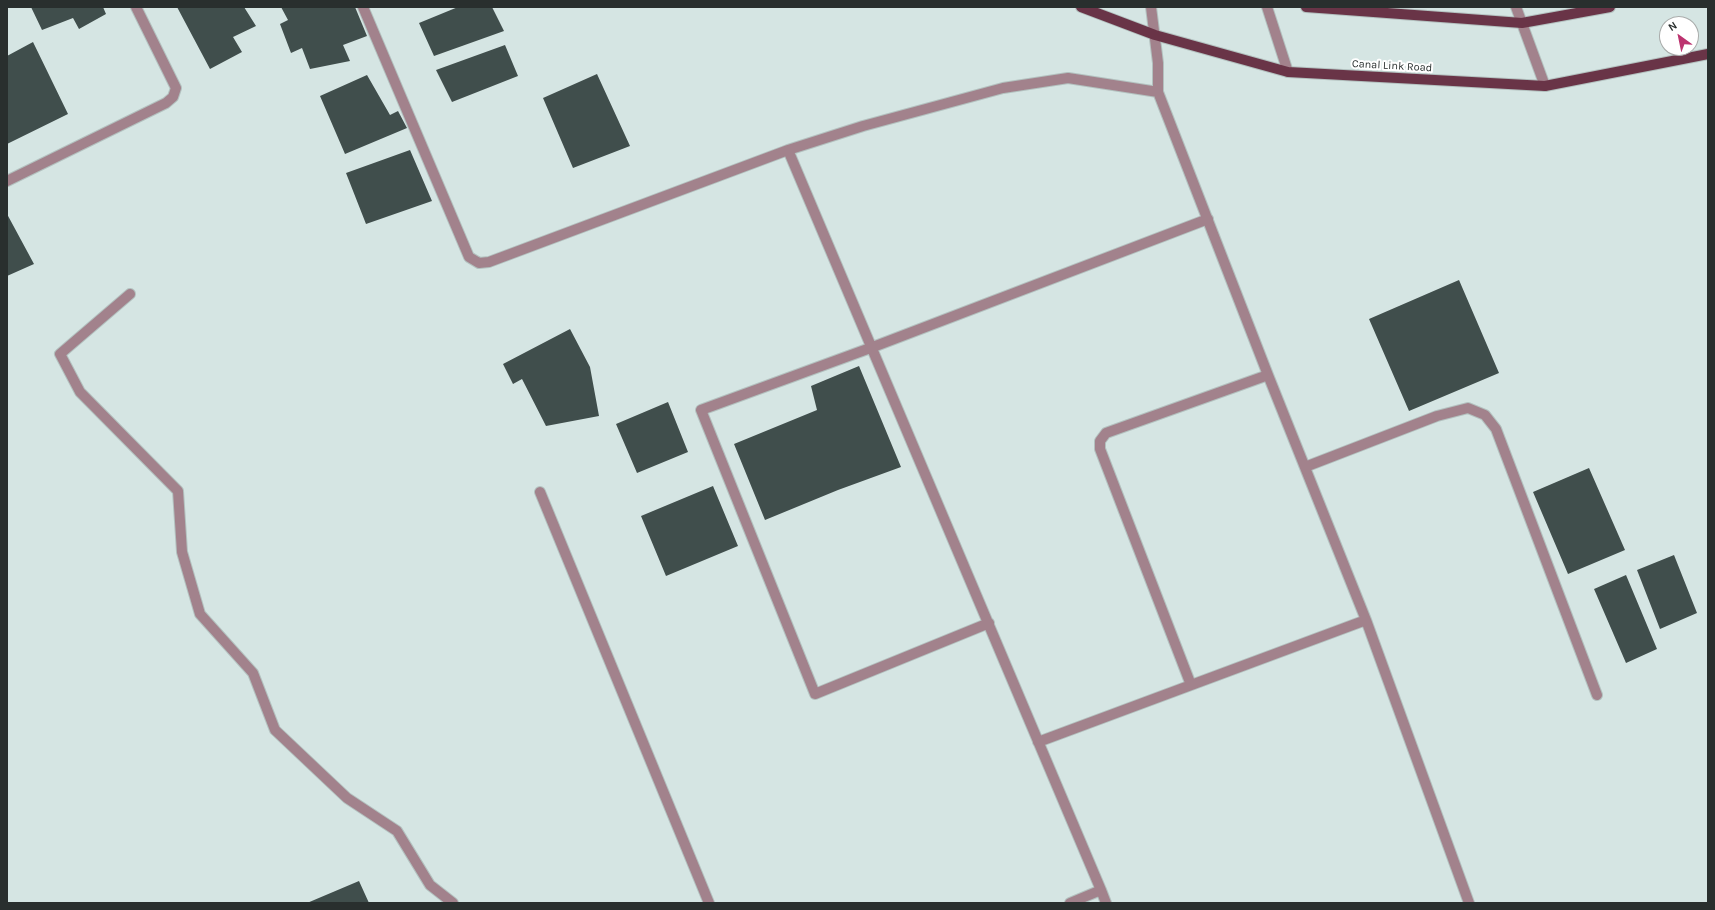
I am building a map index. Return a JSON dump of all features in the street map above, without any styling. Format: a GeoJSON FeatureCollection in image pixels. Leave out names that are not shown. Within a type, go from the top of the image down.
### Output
{"type":"FeatureCollection","features":[{"type":"Feature","properties":{"kind":"main road","name":"Canal Link Road"},"geometry":{"type":"LineString","coordinates":[[1081,7],[1155,34],[1288,72],[1545,86],[1708,54]]}},
{"type":"Feature","properties":{"kind":"main road"},"geometry":{"type":"LineString","coordinates":[[1306,7],[1522,23],[1610,7]]}},
{"type":"Feature","properties":{"kind":"street"},"geometry":{"type":"LineString","coordinates":[[7,181],[166,103],[173,97],[176,88],[136,7]]}},
{"type":"Feature","properties":{"kind":"street"},"geometry":{"type":"LineString","coordinates":[[364,7],[469,257],[479,263],[490,262],[788,150],[863,126],[1003,88],[1068,78],[1158,92]]}},
{"type":"Feature","properties":{"kind":"street"},"geometry":{"type":"LineString","coordinates":[[1151,7],[1158,63],[1158,92],[1268,375],[1366,620],[1469,903]]}},
{"type":"Feature","properties":{"kind":"street"},"geometry":{"type":"LineString","coordinates":[[1267,7],[1288,72]]}},
{"type":"Feature","properties":{"kind":"street"},"geometry":{"type":"LineString","coordinates":[[1516,7],[1545,86]]}},
{"type":"Feature","properties":{"kind":"street"},"geometry":{"type":"LineString","coordinates":[[788,150],[873,347],[1106,903]]}},
{"type":"Feature","properties":{"kind":"street"},"geometry":{"type":"LineString","coordinates":[[988,623],[816,694],[701,410],[873,347],[1208,219]]}},
{"type":"Feature","properties":{"kind":"street"},"geometry":{"type":"LineString","coordinates":[[130,294],[60,354],[80,392],[178,491],[182,552],[200,614],[253,673],[275,730],[347,798],[397,831],[430,885],[453,903]]}},
{"type":"Feature","properties":{"kind":"street"},"geometry":{"type":"LineString","coordinates":[[1191,685],[1100,449],[1100,441],[1106,433],[1268,375]]}},
{"type":"Feature","properties":{"kind":"street"},"geometry":{"type":"LineString","coordinates":[[1305,467],[1437,416],[1468,408],[1485,415],[1496,429],[1597,695]]}},
{"type":"Feature","properties":{"kind":"street"},"geometry":{"type":"LineString","coordinates":[[540,492],[709,903]]}},
{"type":"Feature","properties":{"kind":"street"},"geometry":{"type":"LineString","coordinates":[[1038,742],[1366,620]]}},
{"type":"Feature","properties":{"kind":"street"},"geometry":{"type":"LineString","coordinates":[[1070,903],[1101,890]]}},
{"type":"Feature","properties":{"kind":"building"},"geometry":{"type":"Polygon","coordinates":[[[31,7],[103,7],[106,14],[79,29],[73,18],[42,30],[31,7]]]}},
{"type":"Feature","properties":{"kind":"building"},"geometry":{"type":"Polygon","coordinates":[[[177,7],[244,7],[256,26],[233,37],[242,52],[210,69],[177,7]]]}},
{"type":"Feature","properties":{"kind":"building"},"geometry":{"type":"Polygon","coordinates":[[[281,7],[355,7],[367,36],[343,45],[350,61],[310,69],[302,48],[291,53],[280,24],[288,20],[281,7]]]}},
{"type":"Feature","properties":{"kind":"building"},"geometry":{"type":"Polygon","coordinates":[[[458,7],[492,7],[504,31],[434,56],[419,23],[458,7]]]}},
{"type":"Feature","properties":{"kind":"building"},"geometry":{"type":"Polygon","coordinates":[[[33,42],[68,114],[7,144],[7,56],[33,42]]]}},
{"type":"Feature","properties":{"kind":"building"},"geometry":{"type":"Polygon","coordinates":[[[505,45],[518,76],[452,102],[436,70],[505,45]]]}},
{"type":"Feature","properties":{"kind":"building"},"geometry":{"type":"Polygon","coordinates":[[[597,74],[630,146],[573,168],[543,98],[597,74]]]}},
{"type":"Feature","properties":{"kind":"building"},"geometry":{"type":"Polygon","coordinates":[[[367,75],[390,115],[398,111],[407,128],[345,154],[320,96],[367,75]]]}},
{"type":"Feature","properties":{"kind":"building"},"geometry":{"type":"Polygon","coordinates":[[[410,150],[432,201],[366,224],[346,173],[410,150]]]}},
{"type":"Feature","properties":{"kind":"building"},"geometry":{"type":"Polygon","coordinates":[[[7,214],[34,264],[7,276],[7,214]]]}},
{"type":"Feature","properties":{"kind":"building"},"geometry":{"type":"Polygon","coordinates":[[[1459,280],[1499,373],[1409,411],[1369,319],[1459,280]]]}},
{"type":"Feature","properties":{"kind":"building"},"geometry":{"type":"Polygon","coordinates":[[[570,329],[590,367],[599,416],[546,426],[522,379],[513,384],[503,364],[570,329]]]}},
{"type":"Feature","properties":{"kind":"building"},"geometry":{"type":"Polygon","coordinates":[[[859,366],[901,467],[838,490],[765,520],[734,444],[817,410],[811,386],[859,366]]]}},
{"type":"Feature","properties":{"kind":"building"},"geometry":{"type":"Polygon","coordinates":[[[668,402],[688,452],[637,473],[616,424],[668,402]]]}},
{"type":"Feature","properties":{"kind":"building"},"geometry":{"type":"Polygon","coordinates":[[[1589,468],[1625,550],[1568,574],[1533,492],[1589,468]]]}},
{"type":"Feature","properties":{"kind":"building"},"geometry":{"type":"Polygon","coordinates":[[[713,486],[738,546],[666,576],[641,516],[713,486]]]}},
{"type":"Feature","properties":{"kind":"building"},"geometry":{"type":"Polygon","coordinates":[[[1674,555],[1697,613],[1660,629],[1637,570],[1674,555]]]}},
{"type":"Feature","properties":{"kind":"building"},"geometry":{"type":"Polygon","coordinates":[[[1626,575],[1657,649],[1626,663],[1594,589],[1626,575]]]}},
{"type":"Feature","properties":{"kind":"building"},"geometry":{"type":"Polygon","coordinates":[[[359,881],[369,903],[307,903],[359,881]]]}}]}
